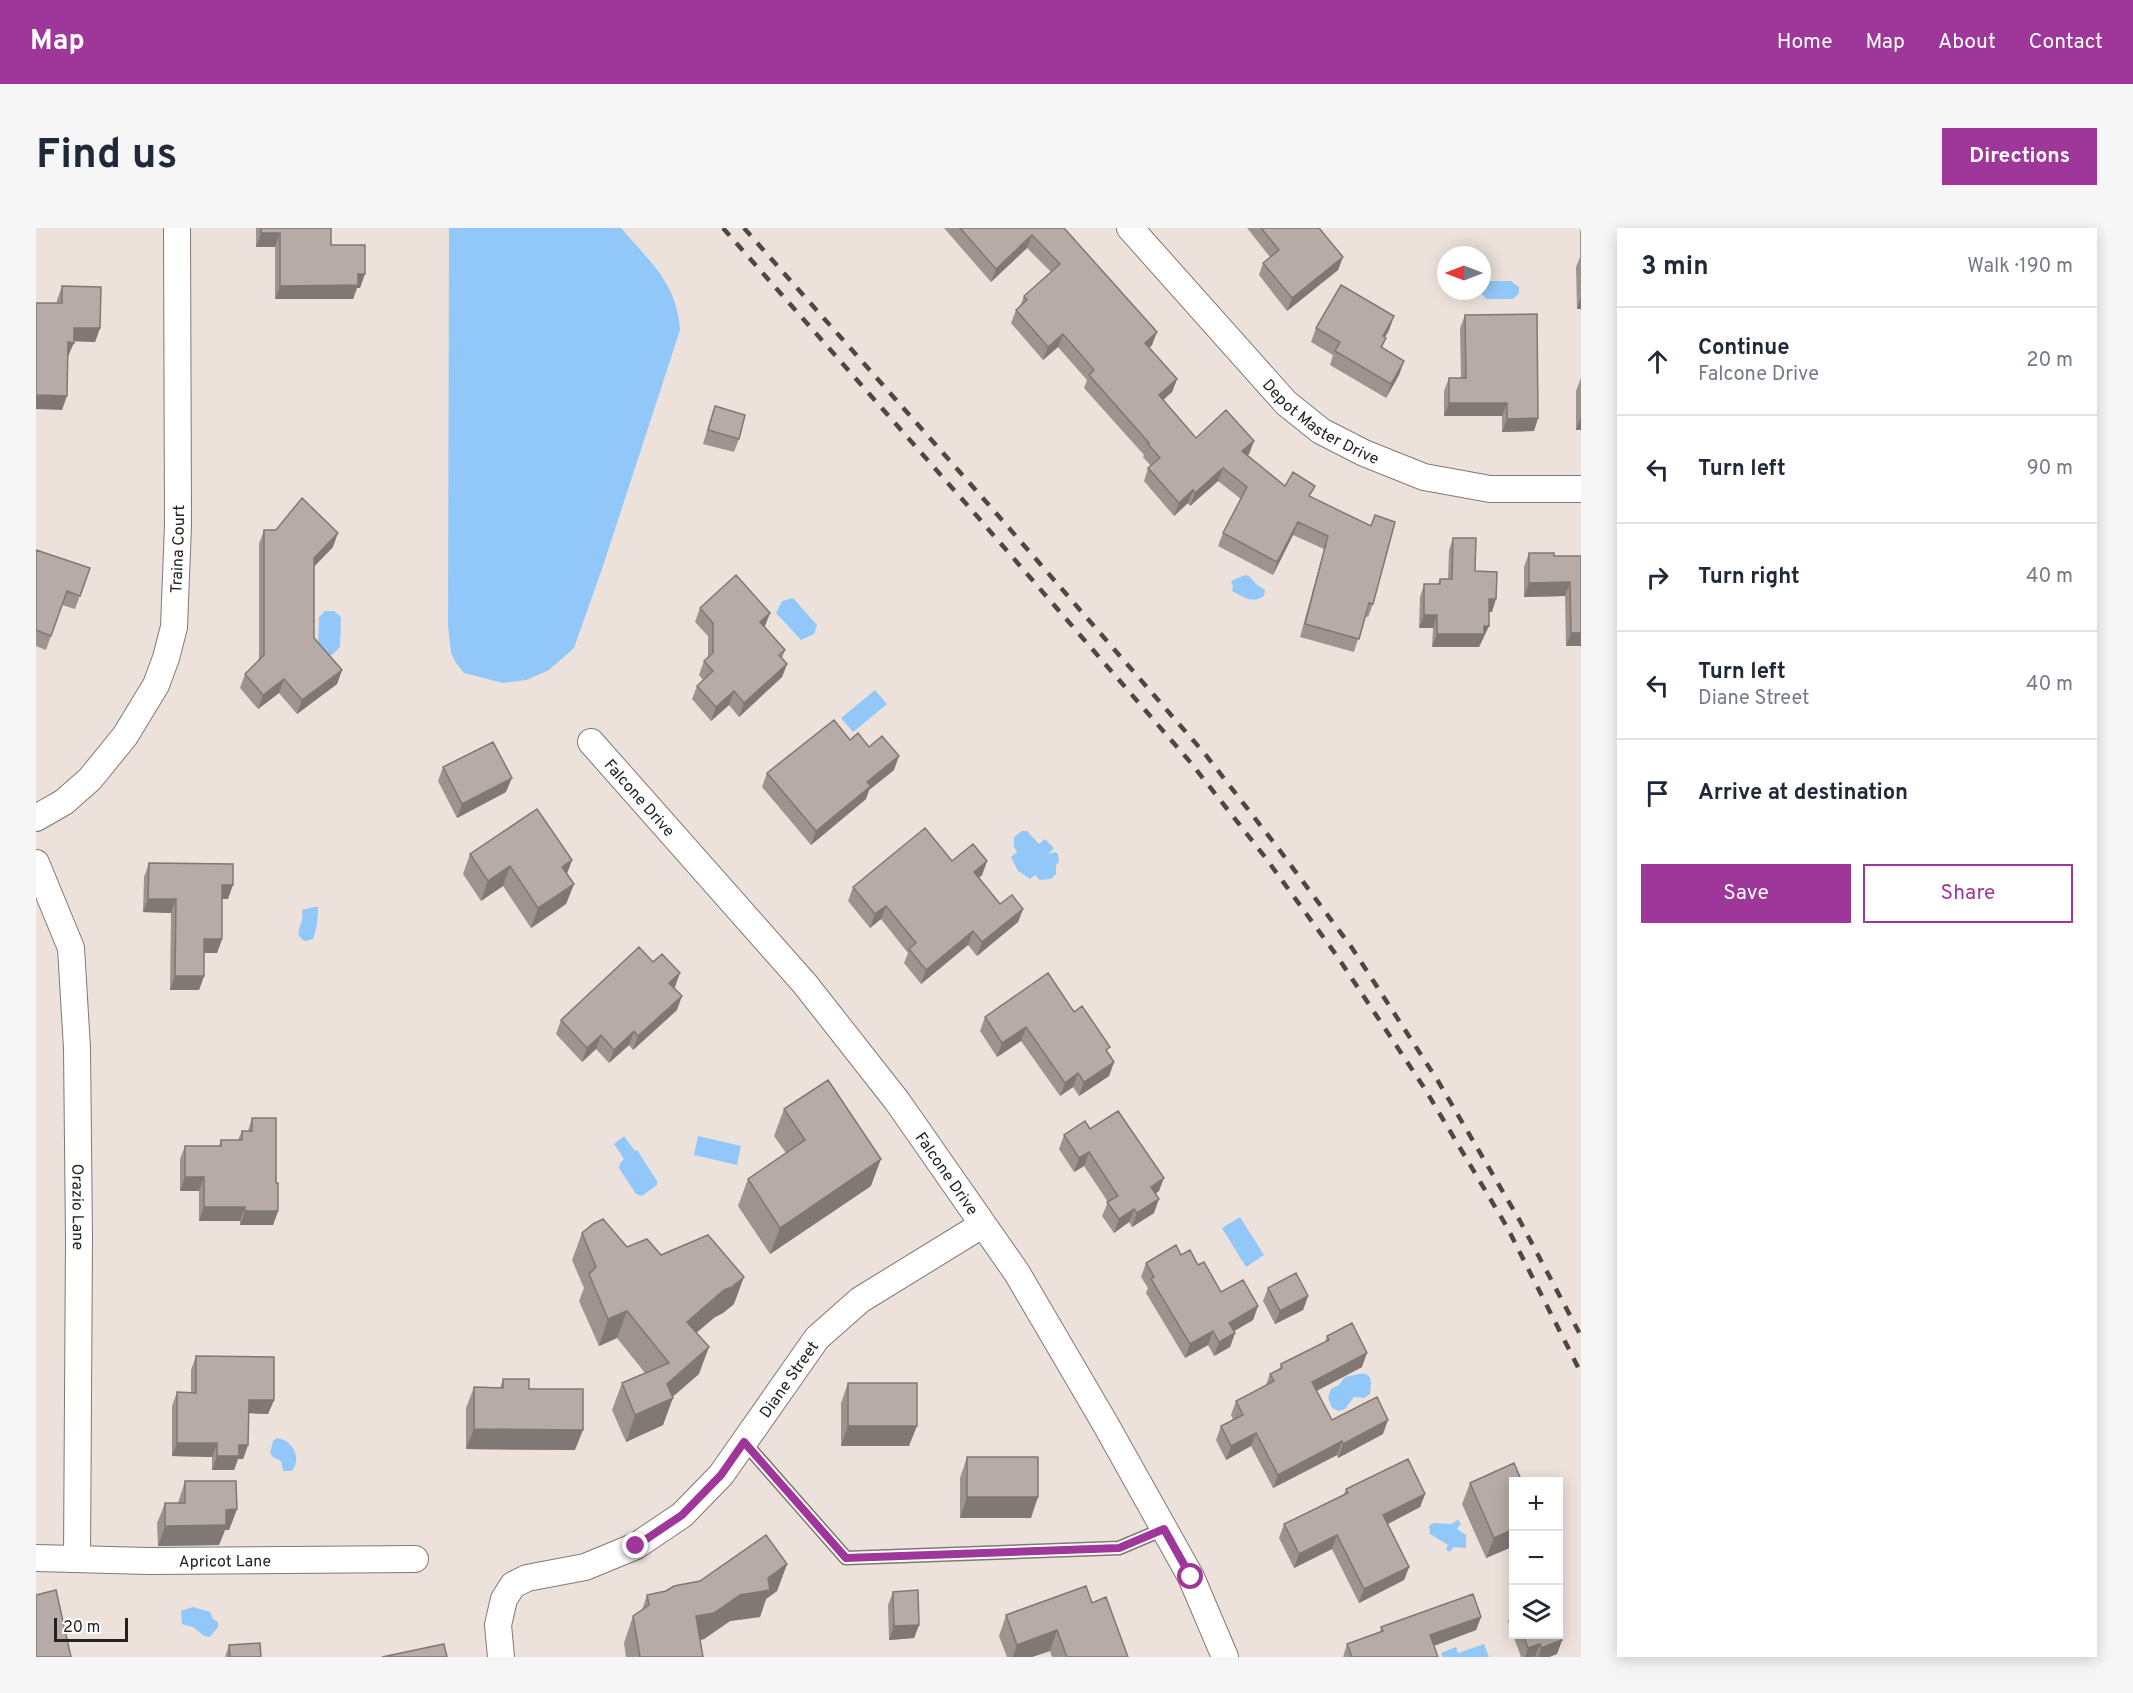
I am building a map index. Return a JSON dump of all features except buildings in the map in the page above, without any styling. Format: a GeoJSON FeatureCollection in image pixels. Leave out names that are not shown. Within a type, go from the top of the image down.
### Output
{"type":"FeatureCollection","features":[{"type":"Feature","properties":{"kind":"street","name":"Traina Court"},"geometry":{"type":"LineString","coordinates":[[36,818],[64,802],[90,779],[125,736],[156,685],[169,648],[174,627],[178,525],[177,228]]}},
{"type":"Feature","properties":{"kind":"street","name":"Depot Master Drive"},"geometry":{"type":"LineString","coordinates":[[1134,230],[1286,403],[1321,431],[1364,453],[1424,477],[1490,489],[1581,489]]}},
{"type":"Feature","properties":{"kind":"street","name":"Falcone Drive"},"geometry":{"type":"LineString","coordinates":[[591,742],[812,993],[897,1101],[1017,1273],[1191,1577],[1225,1657]]}},
{"type":"Feature","properties":{"kind":"street","name":"Orazio Lane"},"geometry":{"type":"LineString","coordinates":[[36,863],[71,948],[72,959],[77,1048],[79,1239],[77,1559]]}},
{"type":"Feature","properties":{"kind":"street","name":"Diane Street"},"geometry":{"type":"LineString","coordinates":[[501,1657],[498,1625],[504,1599],[513,1585],[527,1578],[585,1567],[636,1546],[682,1515],[721,1475],[817,1338],[860,1300],[982,1225]]}},
{"type":"Feature","properties":{"kind":"street","name":"Apricot Lane"},"geometry":{"type":"LineString","coordinates":[[36,1558],[149,1561],[415,1559]]}},
{"type":"Feature","properties":{"kind":"lane"},"geometry":{"type":"LineString","coordinates":[[744,1442],[846,1558],[1119,1548],[1164,1529]]}},
{"type":"Feature","properties":{"kind":"water"},"geometry":{"type":"Polygon","coordinates":[[[449,228],[621,228],[652,263],[668,286],[678,314],[680,330],[574,648],[549,670],[526,680],[503,683],[464,673],[451,653],[448,626],[449,228]]]}},
{"type":"Feature","properties":{"kind":"water"},"geometry":{"type":"Polygon","coordinates":[[[1491,281],[1511,281],[1519,287],[1519,293],[1513,299],[1491,299],[1491,281]]]}},
{"type":"Feature","properties":{"kind":"water"},"geometry":{"type":"Polygon","coordinates":[[[1245,575],[1265,590],[1264,596],[1252,600],[1232,591],[1231,581],[1245,575]]]}},
{"type":"Feature","properties":{"kind":"water"},"geometry":{"type":"Polygon","coordinates":[[[793,598],[817,625],[814,634],[801,640],[776,613],[782,601],[793,598]]]}},
{"type":"Feature","properties":{"kind":"water"},"geometry":{"type":"Polygon","coordinates":[[[325,611],[334,611],[341,617],[340,647],[332,655],[328,655],[318,647],[319,617],[325,611]]]}},
{"type":"Feature","properties":{"kind":"water"},"geometry":{"type":"Polygon","coordinates":[[[875,690],[887,704],[853,732],[841,718],[875,690]]]}},
{"type":"Feature","properties":{"kind":"water"},"geometry":{"type":"Polygon","coordinates":[[[1022,831],[1027,831],[1039,844],[1045,839],[1054,848],[1048,854],[1055,852],[1058,854],[1056,874],[1051,879],[1040,880],[1035,875],[1030,879],[1018,871],[1011,857],[1017,852],[1014,847],[1014,837],[1022,831]]]}},
{"type":"Feature","properties":{"kind":"water"},"geometry":{"type":"Polygon","coordinates":[[[318,907],[315,932],[313,939],[305,941],[299,934],[302,910],[318,907]]]}},
{"type":"Feature","properties":{"kind":"water"},"geometry":{"type":"Polygon","coordinates":[[[624,1136],[635,1151],[637,1150],[657,1181],[657,1185],[642,1196],[636,1194],[619,1168],[624,1159],[614,1144],[624,1136]]]}},
{"type":"Feature","properties":{"kind":"water"},"geometry":{"type":"Polygon","coordinates":[[[698,1136],[741,1146],[737,1165],[694,1155],[698,1136]]]}},
{"type":"Feature","properties":{"kind":"water"},"geometry":{"type":"Polygon","coordinates":[[[1240,1217],[1264,1255],[1246,1267],[1222,1228],[1240,1217]]]}},
{"type":"Feature","properties":{"kind":"water"},"geometry":{"type":"Polygon","coordinates":[[[1359,1374],[1369,1377],[1370,1394],[1364,1398],[1354,1397],[1345,1409],[1339,1411],[1332,1408],[1328,1398],[1331,1389],[1339,1385],[1345,1377],[1359,1374]]]}},
{"type":"Feature","properties":{"kind":"water"},"geometry":{"type":"Polygon","coordinates":[[[277,1438],[288,1442],[294,1450],[296,1461],[292,1471],[283,1471],[281,1461],[270,1453],[273,1441],[277,1438]]]}},
{"type":"Feature","properties":{"kind":"water"},"geometry":{"type":"Polygon","coordinates":[[[1458,1520],[1461,1524],[1457,1529],[1466,1535],[1466,1548],[1454,1547],[1449,1552],[1446,1549],[1448,1545],[1430,1534],[1429,1526],[1433,1523],[1451,1524],[1458,1520]]]}},
{"type":"Feature","properties":{"kind":"water"},"geometry":{"type":"Polygon","coordinates":[[[193,1607],[210,1612],[213,1619],[218,1622],[218,1627],[210,1637],[204,1636],[193,1627],[182,1624],[181,1611],[193,1607]]]}},
{"type":"Feature","properties":{"kind":"water"},"geometry":{"type":"Polygon","coordinates":[[[1484,1644],[1489,1657],[1443,1657],[1441,1653],[1456,1647],[1458,1653],[1484,1644]]]}},
{"type":"Feature","properties":{"kind":"railway"},"geometry":{"type":"LineString","coordinates":[[723,228],[1191,763],[1265,857],[1337,956],[1425,1089],[1507,1227],[1581,1373]]}},
{"type":"Feature","properties":{"kind":"railway"},"geometry":{"type":"LineString","coordinates":[[744,228],[1205,754],[1278,848],[1352,948],[1438,1081],[1520,1221],[1581,1336]]}},
{"type":"Feature","properties":{"kind":"route"},"geometry":{"type":"LineString","coordinates":[[636,1546],[682,1515],[721,1475],[744,1442],[846,1558],[1119,1548],[1164,1529],[1191,1577]]}}]}
